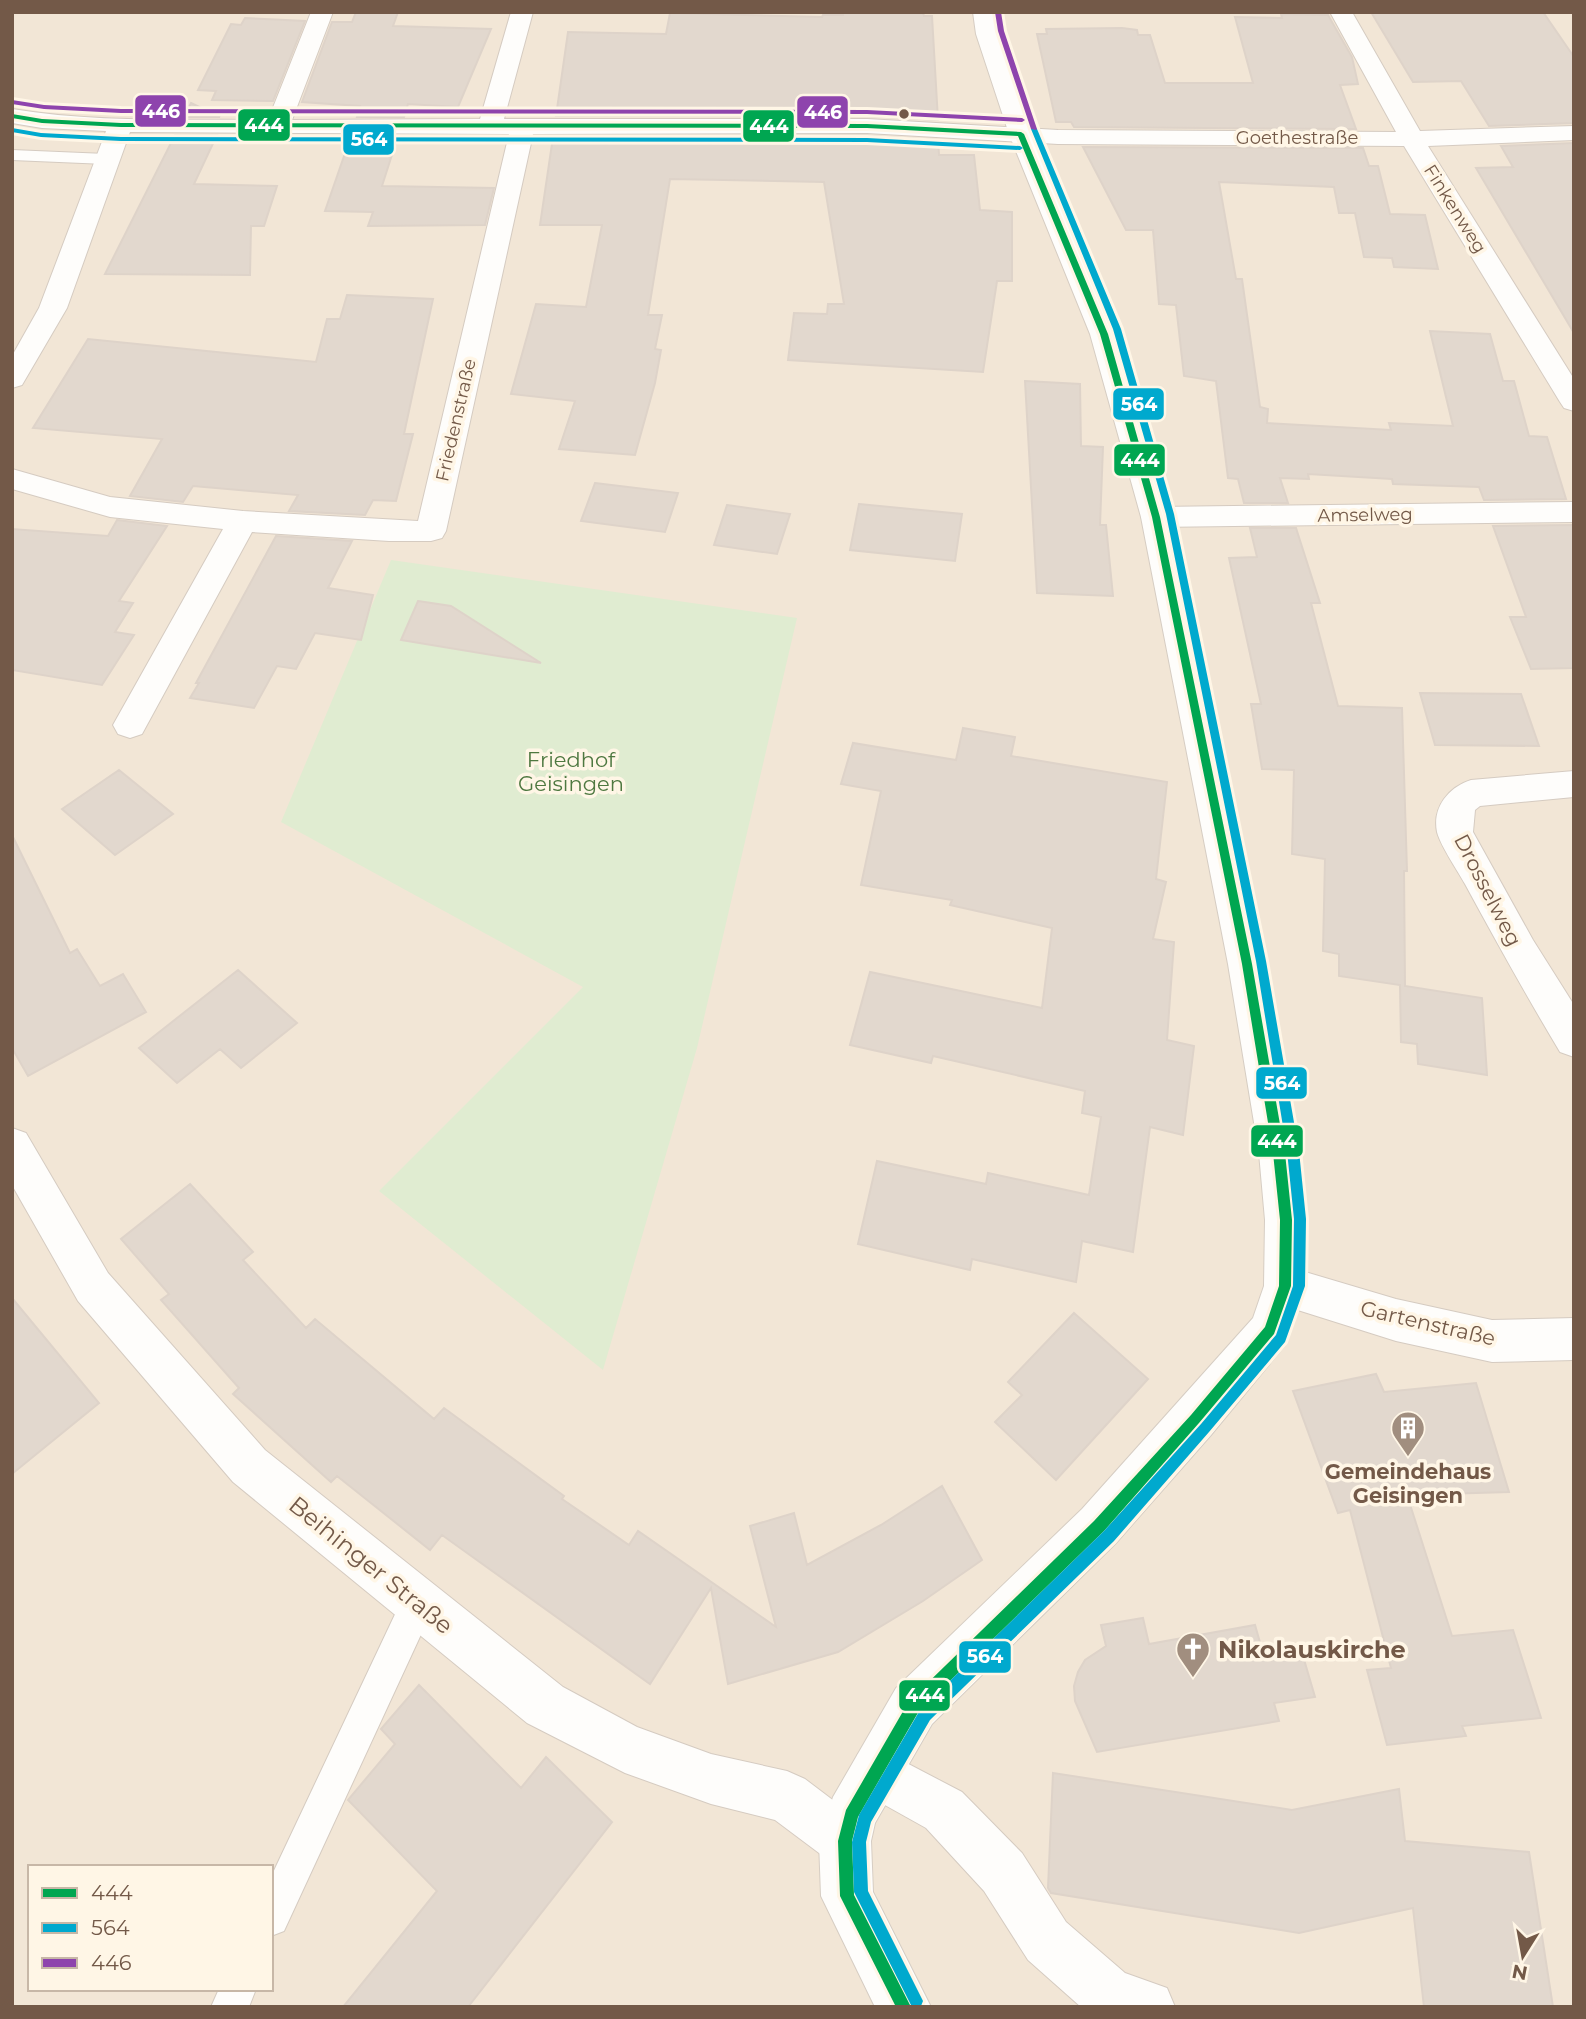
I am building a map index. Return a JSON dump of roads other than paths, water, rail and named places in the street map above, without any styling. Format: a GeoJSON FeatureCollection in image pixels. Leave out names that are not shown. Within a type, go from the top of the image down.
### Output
{"type":"FeatureCollection","features":[{"type":"Feature","properties":{"kind":"street"},"geometry":{"type":"LineString","coordinates":[[277,127],[322,12]]}},
{"type":"Feature","properties":{"kind":"street"},"geometry":{"type":"LineString","coordinates":[[490,125],[522,12]]}},
{"type":"Feature","properties":{"kind":"street"},"geometry":{"type":"LineString","coordinates":[[904,2007],[847,1896],[845,1841],[851,1815],[914,1706],[1099,1526],[1270,1330],[1284,1286],[1286,1220],[1279,1153],[1247,964],[1156,517],[1104,334],[1021,134],[987,34],[984,12]]}},
{"type":"Feature","properties":{"kind":"street","name":"Finkenweg"},"geometry":{"type":"LineString","coordinates":[[1341,12],[1412,139],[1574,402]]}},
{"type":"Feature","properties":{"kind":"street","name":"Goethestraße"},"geometry":{"type":"LineString","coordinates":[[12,116],[42,121],[121,125],[277,127],[867,126],[1021,134],[1412,139],[1574,133]]}},
{"type":"Feature","properties":{"kind":"street"},"geometry":{"type":"LineString","coordinates":[[12,379],[51,312],[69,269],[106,159],[121,125]]}},
{"type":"Feature","properties":{"kind":"street","name":"Friedenstraße"},"geometry":{"type":"LineString","coordinates":[[12,479],[110,507],[243,521],[431,531],[523,126]]}},
{"type":"Feature","properties":{"kind":"street","name":"Amselweg"},"geometry":{"type":"LineString","coordinates":[[1156,517],[1574,512]]}},
{"type":"Feature","properties":{"kind":"street"},"geometry":{"type":"LineString","coordinates":[[130,725],[243,521]]}},
{"type":"Feature","properties":{"kind":"street","name":"Drosselweg"},"geometry":{"type":"LineString","coordinates":[[1574,784],[1471,793],[1458,804],[1455,832],[1520,951],[1574,1040]]}},
{"type":"Feature","properties":{"kind":"street","name":"Beihinger Straße"},"geometry":{"type":"LineString","coordinates":[[12,1146],[93,1287],[249,1466],[545,1705],[625,1748],[711,1779],[787,1797],[845,1841]]}},
{"type":"Feature","properties":{"kind":"street","name":"Gartenstraße"},"geometry":{"type":"LineString","coordinates":[[1284,1286],[1396,1320],[1492,1341],[1574,1339]]}},
{"type":"Feature","properties":{"kind":"street"},"geometry":{"type":"LineString","coordinates":[[876,1772],[944,1810],[1003,1872],[1046,1941],[1110,1996],[1148,2007]]}},
{"type":"Feature","properties":{"kind":"lane"},"geometry":{"type":"LineString","coordinates":[[12,155],[106,159]]}},
{"type":"Feature","properties":{"kind":"lane"},"geometry":{"type":"LineString","coordinates":[[273,1914],[418,1603]]}},
{"type":"Feature","properties":{"kind":"lane"},"geometry":{"type":"LineString","coordinates":[[230,2007],[237,1991]]}},
{"type":"Feature","properties":{"kind":"place","name":"Gemeindehaus Geisingen"},"geometry":{"type":"Point","coordinates":[1408,1458]}},
{"type":"Feature","properties":{"kind":"place","name":"Nikolauskirche"},"geometry":{"type":"Point","coordinates":[1193,1679]}},
{"type":"Feature","properties":{"kind":"park label","name":"Friedhof Geisingen"},"geometry":{"type":"Point","coordinates":[571,771]}}]}
